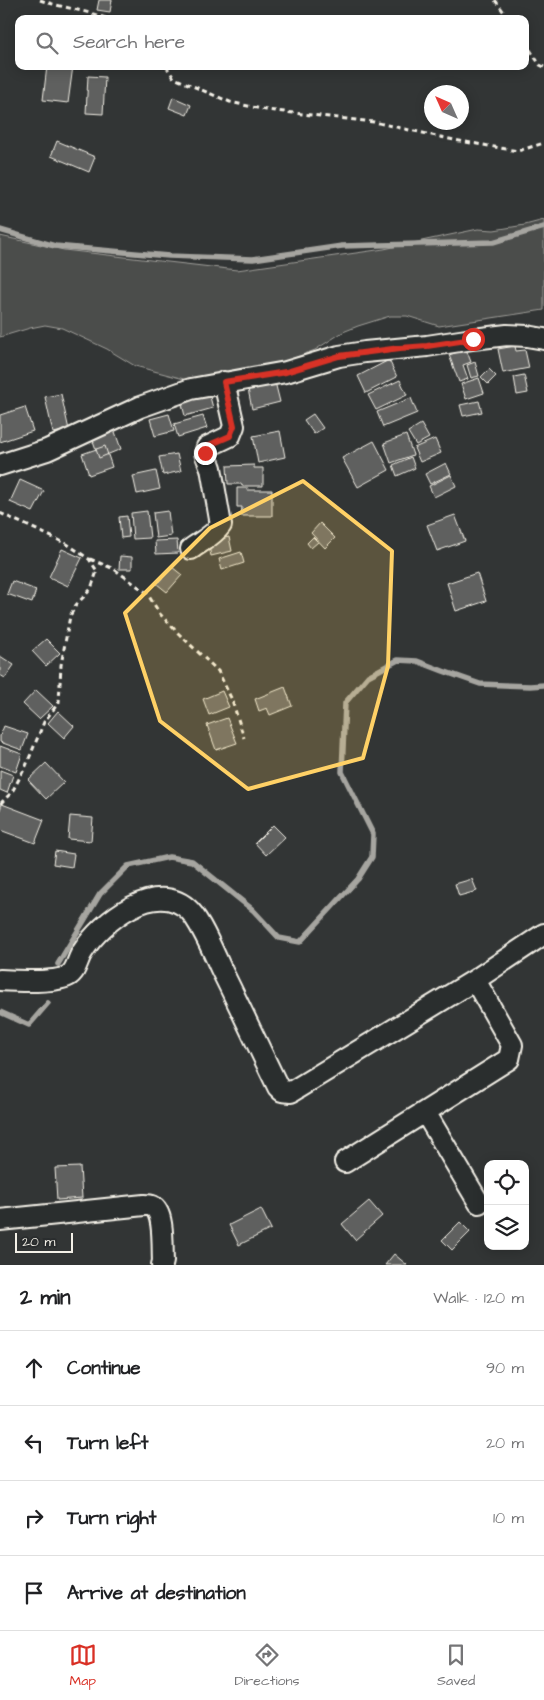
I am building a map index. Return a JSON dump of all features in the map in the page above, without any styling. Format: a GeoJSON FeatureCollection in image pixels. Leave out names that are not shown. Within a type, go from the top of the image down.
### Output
{"type":"FeatureCollection","features":[{"type":"Feature","properties":{"kind":"street"},"geometry":{"type":"LineString","coordinates":[[0,465],[47,450],[145,404],[191,389],[286,372],[339,356],[365,352],[507,336],[526,336],[544,339]]}},
{"type":"Feature","properties":{"kind":"street"},"geometry":{"type":"LineString","coordinates":[[191,549],[214,534],[221,524],[211,468],[205,453],[207,446],[230,436],[234,426],[224,382]]}},
{"type":"Feature","properties":{"kind":"street"},"geometry":{"type":"LineString","coordinates":[[0,980],[42,981],[67,977],[74,972],[82,951],[100,928],[145,900],[155,899],[176,902],[190,911],[206,936],[278,1087],[282,1092],[291,1092],[475,980],[544,934]]}},
{"type":"Feature","properties":{"kind":"street"},"geometry":{"type":"LineString","coordinates":[[345,1162],[509,1059],[512,1045],[475,980]]}},
{"type":"Feature","properties":{"kind":"street"},"geometry":{"type":"LineString","coordinates":[[425,1112],[479,1203]]}},
{"type":"Feature","properties":{"kind":"street"},"geometry":{"type":"LineString","coordinates":[[0,1220],[144,1205],[152,1206],[158,1211],[161,1220],[162,1265]]}},
{"type":"Feature","properties":{"kind":"path"},"geometry":{"type":"LineString","coordinates":[[40,0],[98,15]]}},
{"type":"Feature","properties":{"kind":"path"},"geometry":{"type":"LineString","coordinates":[[495,0],[506,15]]}},
{"type":"Feature","properties":{"kind":"path"},"geometry":{"type":"LineString","coordinates":[[529,48],[540,65],[544,66]]}},
{"type":"Feature","properties":{"kind":"path"},"geometry":{"type":"LineString","coordinates":[[169,70],[174,78],[230,102],[266,110],[374,122],[454,140],[518,151],[544,144]]}},
{"type":"Feature","properties":{"kind":"path"},"geometry":{"type":"LineString","coordinates":[[0,513],[67,544],[89,559],[114,569],[147,593],[160,614],[218,672],[232,700],[244,738]]}},
{"type":"Feature","properties":{"kind":"path"},"geometry":{"type":"LineString","coordinates":[[0,804],[12,792],[26,766],[44,722],[59,702],[61,665],[70,616],[76,605],[91,589],[97,571],[89,559]]}},
{"type":"Feature","properties":{"kind":"highlighted area"},"geometry":{"type":"Polygon","coordinates":[[[303,481],[392,551],[388,666],[363,758],[248,789],[160,721],[125,613],[210,528],[303,481]]]}},
{"type":"Feature","properties":{"kind":"shaded area"},"geometry":{"type":"Polygon","coordinates":[[[544,220],[544,310],[439,326],[407,316],[390,316],[343,332],[315,350],[284,362],[184,379],[135,366],[107,349],[62,328],[45,325],[0,337],[0,236],[64,250],[237,270],[384,249],[478,229],[494,230],[544,220]]]}},
{"type":"Feature","properties":{"kind":"building"},"geometry":{"type":"Polygon","coordinates":[[[99,0],[112,0],[110,12],[97,10],[99,0]]]}},
{"type":"Feature","properties":{"kind":"building"},"geometry":{"type":"Polygon","coordinates":[[[47,70],[72,70],[68,103],[43,100],[47,70]]]}},
{"type":"Feature","properties":{"kind":"building"},"geometry":{"type":"Polygon","coordinates":[[[88,76],[105,77],[103,114],[86,113],[88,76]]]}},
{"type":"Feature","properties":{"kind":"building"},"geometry":{"type":"Polygon","coordinates":[[[173,97],[191,105],[187,115],[169,108],[173,97]]]}},
{"type":"Feature","properties":{"kind":"building"},"geometry":{"type":"Polygon","coordinates":[[[57,141],[95,157],[89,172],[51,156],[57,141]]]}},
{"type":"Feature","properties":{"kind":"building"},"geometry":{"type":"Polygon","coordinates":[[[515,346],[516,351],[525,350],[529,368],[503,373],[498,349],[515,346]]]}},
{"type":"Feature","properties":{"kind":"building"},"geometry":{"type":"Polygon","coordinates":[[[466,349],[471,362],[463,365],[468,379],[459,382],[449,355],[466,349]]]}},
{"type":"Feature","properties":{"kind":"building"},"geometry":{"type":"Polygon","coordinates":[[[389,360],[397,377],[366,393],[358,376],[389,360]]]}},
{"type":"Feature","properties":{"kind":"building"},"geometry":{"type":"Polygon","coordinates":[[[475,362],[479,376],[471,378],[467,365],[475,362]]]}},
{"type":"Feature","properties":{"kind":"building"},"geometry":{"type":"Polygon","coordinates":[[[489,369],[496,376],[488,384],[481,377],[489,369]]]}},
{"type":"Feature","properties":{"kind":"building"},"geometry":{"type":"Polygon","coordinates":[[[524,375],[528,393],[517,395],[514,377],[524,375]]]}},
{"type":"Feature","properties":{"kind":"building"},"geometry":{"type":"Polygon","coordinates":[[[479,378],[484,393],[466,399],[461,384],[479,378]]]}},
{"type":"Feature","properties":{"kind":"building"},"geometry":{"type":"Polygon","coordinates":[[[400,380],[407,395],[376,410],[368,395],[400,380]]]}},
{"type":"Feature","properties":{"kind":"building"},"geometry":{"type":"Polygon","coordinates":[[[275,382],[280,402],[252,409],[248,389],[275,382]]]}},
{"type":"Feature","properties":{"kind":"building"},"geometry":{"type":"Polygon","coordinates":[[[209,393],[213,408],[185,416],[181,400],[209,393]]]}},
{"type":"Feature","properties":{"kind":"building"},"geometry":{"type":"Polygon","coordinates":[[[61,394],[69,430],[53,433],[45,397],[61,394]]]}},
{"type":"Feature","properties":{"kind":"building"},"geometry":{"type":"Polygon","coordinates":[[[411,398],[417,413],[383,427],[377,412],[411,398]]]}},
{"type":"Feature","properties":{"kind":"building"},"geometry":{"type":"Polygon","coordinates":[[[479,401],[482,412],[463,416],[460,405],[479,401]]]}},
{"type":"Feature","properties":{"kind":"building"},"geometry":{"type":"Polygon","coordinates":[[[25,407],[33,431],[0,442],[0,415],[25,407]]]}},
{"type":"Feature","properties":{"kind":"building"},"geometry":{"type":"Polygon","coordinates":[[[169,414],[174,431],[155,436],[150,419],[169,414]]]}},
{"type":"Feature","properties":{"kind":"building"},"geometry":{"type":"Polygon","coordinates":[[[313,414],[323,428],[314,434],[304,420],[313,414]]]}},
{"type":"Feature","properties":{"kind":"building"},"geometry":{"type":"Polygon","coordinates":[[[203,416],[207,428],[178,437],[174,424],[203,416]]]}},
{"type":"Feature","properties":{"kind":"building"},"geometry":{"type":"Polygon","coordinates":[[[421,424],[429,438],[416,445],[408,432],[421,424]]]}},
{"type":"Feature","properties":{"kind":"building"},"geometry":{"type":"Polygon","coordinates":[[[113,426],[121,449],[99,458],[91,435],[113,426]]]}},
{"type":"Feature","properties":{"kind":"building"},"geometry":{"type":"Polygon","coordinates":[[[280,431],[285,457],[258,463],[253,436],[280,431]]]}},
{"type":"Feature","properties":{"kind":"building"},"geometry":{"type":"Polygon","coordinates":[[[406,435],[413,455],[391,463],[384,443],[406,435]]]}},
{"type":"Feature","properties":{"kind":"building"},"geometry":{"type":"Polygon","coordinates":[[[435,439],[441,453],[420,462],[414,448],[435,439]]]}},
{"type":"Feature","properties":{"kind":"building"},"geometry":{"type":"Polygon","coordinates":[[[374,441],[389,470],[358,487],[342,458],[374,441]]]}},
{"type":"Feature","properties":{"kind":"building"},"geometry":{"type":"Polygon","coordinates":[[[105,446],[112,467],[89,475],[82,454],[105,446]]]}},
{"type":"Feature","properties":{"kind":"building"},"geometry":{"type":"Polygon","coordinates":[[[177,454],[181,471],[163,475],[159,457],[177,454]]]}},
{"type":"Feature","properties":{"kind":"building"},"geometry":{"type":"Polygon","coordinates":[[[411,457],[415,468],[397,476],[393,465],[411,457]]]}},
{"type":"Feature","properties":{"kind":"building"},"geometry":{"type":"Polygon","coordinates":[[[446,463],[451,474],[430,484],[425,474],[446,463]]]}},
{"type":"Feature","properties":{"kind":"building"},"geometry":{"type":"Polygon","coordinates":[[[254,465],[254,468],[263,468],[263,486],[228,484],[227,466],[254,465]]]}},
{"type":"Feature","properties":{"kind":"building"},"geometry":{"type":"Polygon","coordinates":[[[156,471],[160,489],[137,494],[133,476],[156,471]]]}},
{"type":"Feature","properties":{"kind":"building"},"geometry":{"type":"Polygon","coordinates":[[[451,475],[456,486],[434,497],[429,486],[451,475]]]}},
{"type":"Feature","properties":{"kind":"building"},"geometry":{"type":"Polygon","coordinates":[[[20,480],[44,491],[33,512],[10,502],[20,480]]]}},
{"type":"Feature","properties":{"kind":"building"},"geometry":{"type":"Polygon","coordinates":[[[237,488],[272,490],[272,516],[241,516],[242,507],[237,507],[237,488]]]}},
{"type":"Feature","properties":{"kind":"building"},"geometry":{"type":"Polygon","coordinates":[[[147,511],[150,538],[133,539],[131,513],[147,511]]]}},
{"type":"Feature","properties":{"kind":"building"},"geometry":{"type":"Polygon","coordinates":[[[168,511],[171,536],[156,538],[153,513],[168,511]]]}},
{"type":"Feature","properties":{"kind":"building"},"geometry":{"type":"Polygon","coordinates":[[[455,515],[465,541],[437,551],[427,525],[455,515]]]}},
{"type":"Feature","properties":{"kind":"building"},"geometry":{"type":"Polygon","coordinates":[[[127,516],[129,537],[121,538],[119,517],[127,516]]]}},
{"type":"Feature","properties":{"kind":"building"},"geometry":{"type":"Polygon","coordinates":[[[320,523],[335,538],[325,548],[311,533],[320,523]]]}},
{"type":"Feature","properties":{"kind":"building"},"geometry":{"type":"Polygon","coordinates":[[[229,537],[232,551],[211,556],[208,542],[229,537]]]}},
{"type":"Feature","properties":{"kind":"building"},"geometry":{"type":"Polygon","coordinates":[[[313,537],[318,542],[311,548],[307,543],[313,537]]]}},
{"type":"Feature","properties":{"kind":"building"},"geometry":{"type":"Polygon","coordinates":[[[177,540],[178,553],[156,554],[155,541],[177,540]]]}},
{"type":"Feature","properties":{"kind":"building"},"geometry":{"type":"Polygon","coordinates":[[[62,549],[82,558],[68,586],[49,577],[62,549]]]}},
{"type":"Feature","properties":{"kind":"building"},"geometry":{"type":"Polygon","coordinates":[[[241,552],[244,563],[222,570],[219,559],[241,552]]]}},
{"type":"Feature","properties":{"kind":"building"},"geometry":{"type":"Polygon","coordinates":[[[120,556],[132,557],[132,569],[119,569],[120,556]]]}},
{"type":"Feature","properties":{"kind":"building"},"geometry":{"type":"Polygon","coordinates":[[[172,567],[182,575],[167,592],[157,584],[172,567]]]}},
{"type":"Feature","properties":{"kind":"building"},"geometry":{"type":"Polygon","coordinates":[[[477,573],[486,601],[456,611],[447,583],[477,573]]]}},
{"type":"Feature","properties":{"kind":"building"},"geometry":{"type":"Polygon","coordinates":[[[12,581],[36,590],[32,603],[7,594],[12,581]]]}},
{"type":"Feature","properties":{"kind":"building"},"geometry":{"type":"Polygon","coordinates":[[[46,639],[60,653],[46,666],[32,651],[46,639]]]}},
{"type":"Feature","properties":{"kind":"building"},"geometry":{"type":"Polygon","coordinates":[[[0,656],[14,665],[5,678],[0,675],[0,656]]]}},
{"type":"Feature","properties":{"kind":"building"},"geometry":{"type":"Polygon","coordinates":[[[285,687],[292,706],[270,715],[267,708],[259,711],[255,699],[285,687]]]}},
{"type":"Feature","properties":{"kind":"building"},"geometry":{"type":"Polygon","coordinates":[[[36,690],[53,706],[39,719],[23,704],[36,690]]]}},
{"type":"Feature","properties":{"kind":"building"},"geometry":{"type":"Polygon","coordinates":[[[222,691],[229,707],[209,715],[203,699],[222,691]]]}},
{"type":"Feature","properties":{"kind":"building"},"geometry":{"type":"Polygon","coordinates":[[[58,711],[74,726],[64,738],[48,723],[58,711]]]}},
{"type":"Feature","properties":{"kind":"building"},"geometry":{"type":"Polygon","coordinates":[[[227,718],[237,743],[216,750],[207,725],[227,718]]]}},
{"type":"Feature","properties":{"kind":"building"},"geometry":{"type":"Polygon","coordinates":[[[4,726],[28,734],[22,750],[0,742],[4,726]]]}},
{"type":"Feature","properties":{"kind":"building"},"geometry":{"type":"Polygon","coordinates":[[[0,746],[22,754],[16,772],[0,766],[0,746]]]}},
{"type":"Feature","properties":{"kind":"building"},"geometry":{"type":"Polygon","coordinates":[[[46,763],[64,782],[46,799],[28,780],[46,763]]]}},
{"type":"Feature","properties":{"kind":"building"},"geometry":{"type":"Polygon","coordinates":[[[0,770],[13,775],[7,793],[0,790],[0,770]]]}},
{"type":"Feature","properties":{"kind":"building"},"geometry":{"type":"Polygon","coordinates":[[[2,804],[44,820],[35,843],[0,830],[0,810],[2,804]]]}},
{"type":"Feature","properties":{"kind":"building"},"geometry":{"type":"Polygon","coordinates":[[[70,816],[93,818],[91,841],[68,839],[70,816]]]}},
{"type":"Feature","properties":{"kind":"building"},"geometry":{"type":"Polygon","coordinates":[[[273,825],[285,837],[266,855],[255,843],[273,825]]]}},
{"type":"Feature","properties":{"kind":"building"},"geometry":{"type":"Polygon","coordinates":[[[55,851],[74,854],[72,867],[53,864],[55,851]]]}},
{"type":"Feature","properties":{"kind":"building"},"geometry":{"type":"Polygon","coordinates":[[[472,879],[477,891],[459,896],[455,884],[472,879]]]}},
{"type":"Feature","properties":{"kind":"building"},"geometry":{"type":"Polygon","coordinates":[[[80,1167],[82,1198],[57,1200],[55,1168],[80,1167]]]}},
{"type":"Feature","properties":{"kind":"building"},"geometry":{"type":"Polygon","coordinates":[[[369,1201],[382,1216],[355,1240],[342,1224],[369,1201]]]}},
{"type":"Feature","properties":{"kind":"building"},"geometry":{"type":"Polygon","coordinates":[[[261,1209],[271,1229],[239,1245],[229,1225],[261,1209]]]}},
{"type":"Feature","properties":{"kind":"building"},"geometry":{"type":"Polygon","coordinates":[[[460,1222],[470,1232],[452,1250],[442,1240],[460,1222]]]}},
{"type":"Feature","properties":{"kind":"building"},"geometry":{"type":"Polygon","coordinates":[[[394,1254],[407,1265],[385,1265],[394,1254]]]}},
{"type":"Feature","properties":{"kind":"waterway"},"geometry":{"type":"LineString","coordinates":[[0,230],[55,246],[169,256],[253,259],[342,246],[493,242],[544,227]]}},
{"type":"Feature","properties":{"kind":"waterway"},"geometry":{"type":"LineString","coordinates":[[58,964],[100,894],[128,866],[169,857],[192,861],[253,910],[279,938],[300,942],[358,879],[372,857],[373,834],[342,772],[345,703],[368,676],[398,660],[417,661],[480,684],[544,685]]}},
{"type":"Feature","properties":{"kind":"waterway"},"geometry":{"type":"LineString","coordinates":[[0,1012],[29,1025],[48,1003]]}},
{"type":"Feature","properties":{"kind":"route"},"geometry":{"type":"LineString","coordinates":[[205,453],[207,446],[230,436],[234,426],[224,382],[286,372],[310,363],[339,356],[473,339]]}}]}
